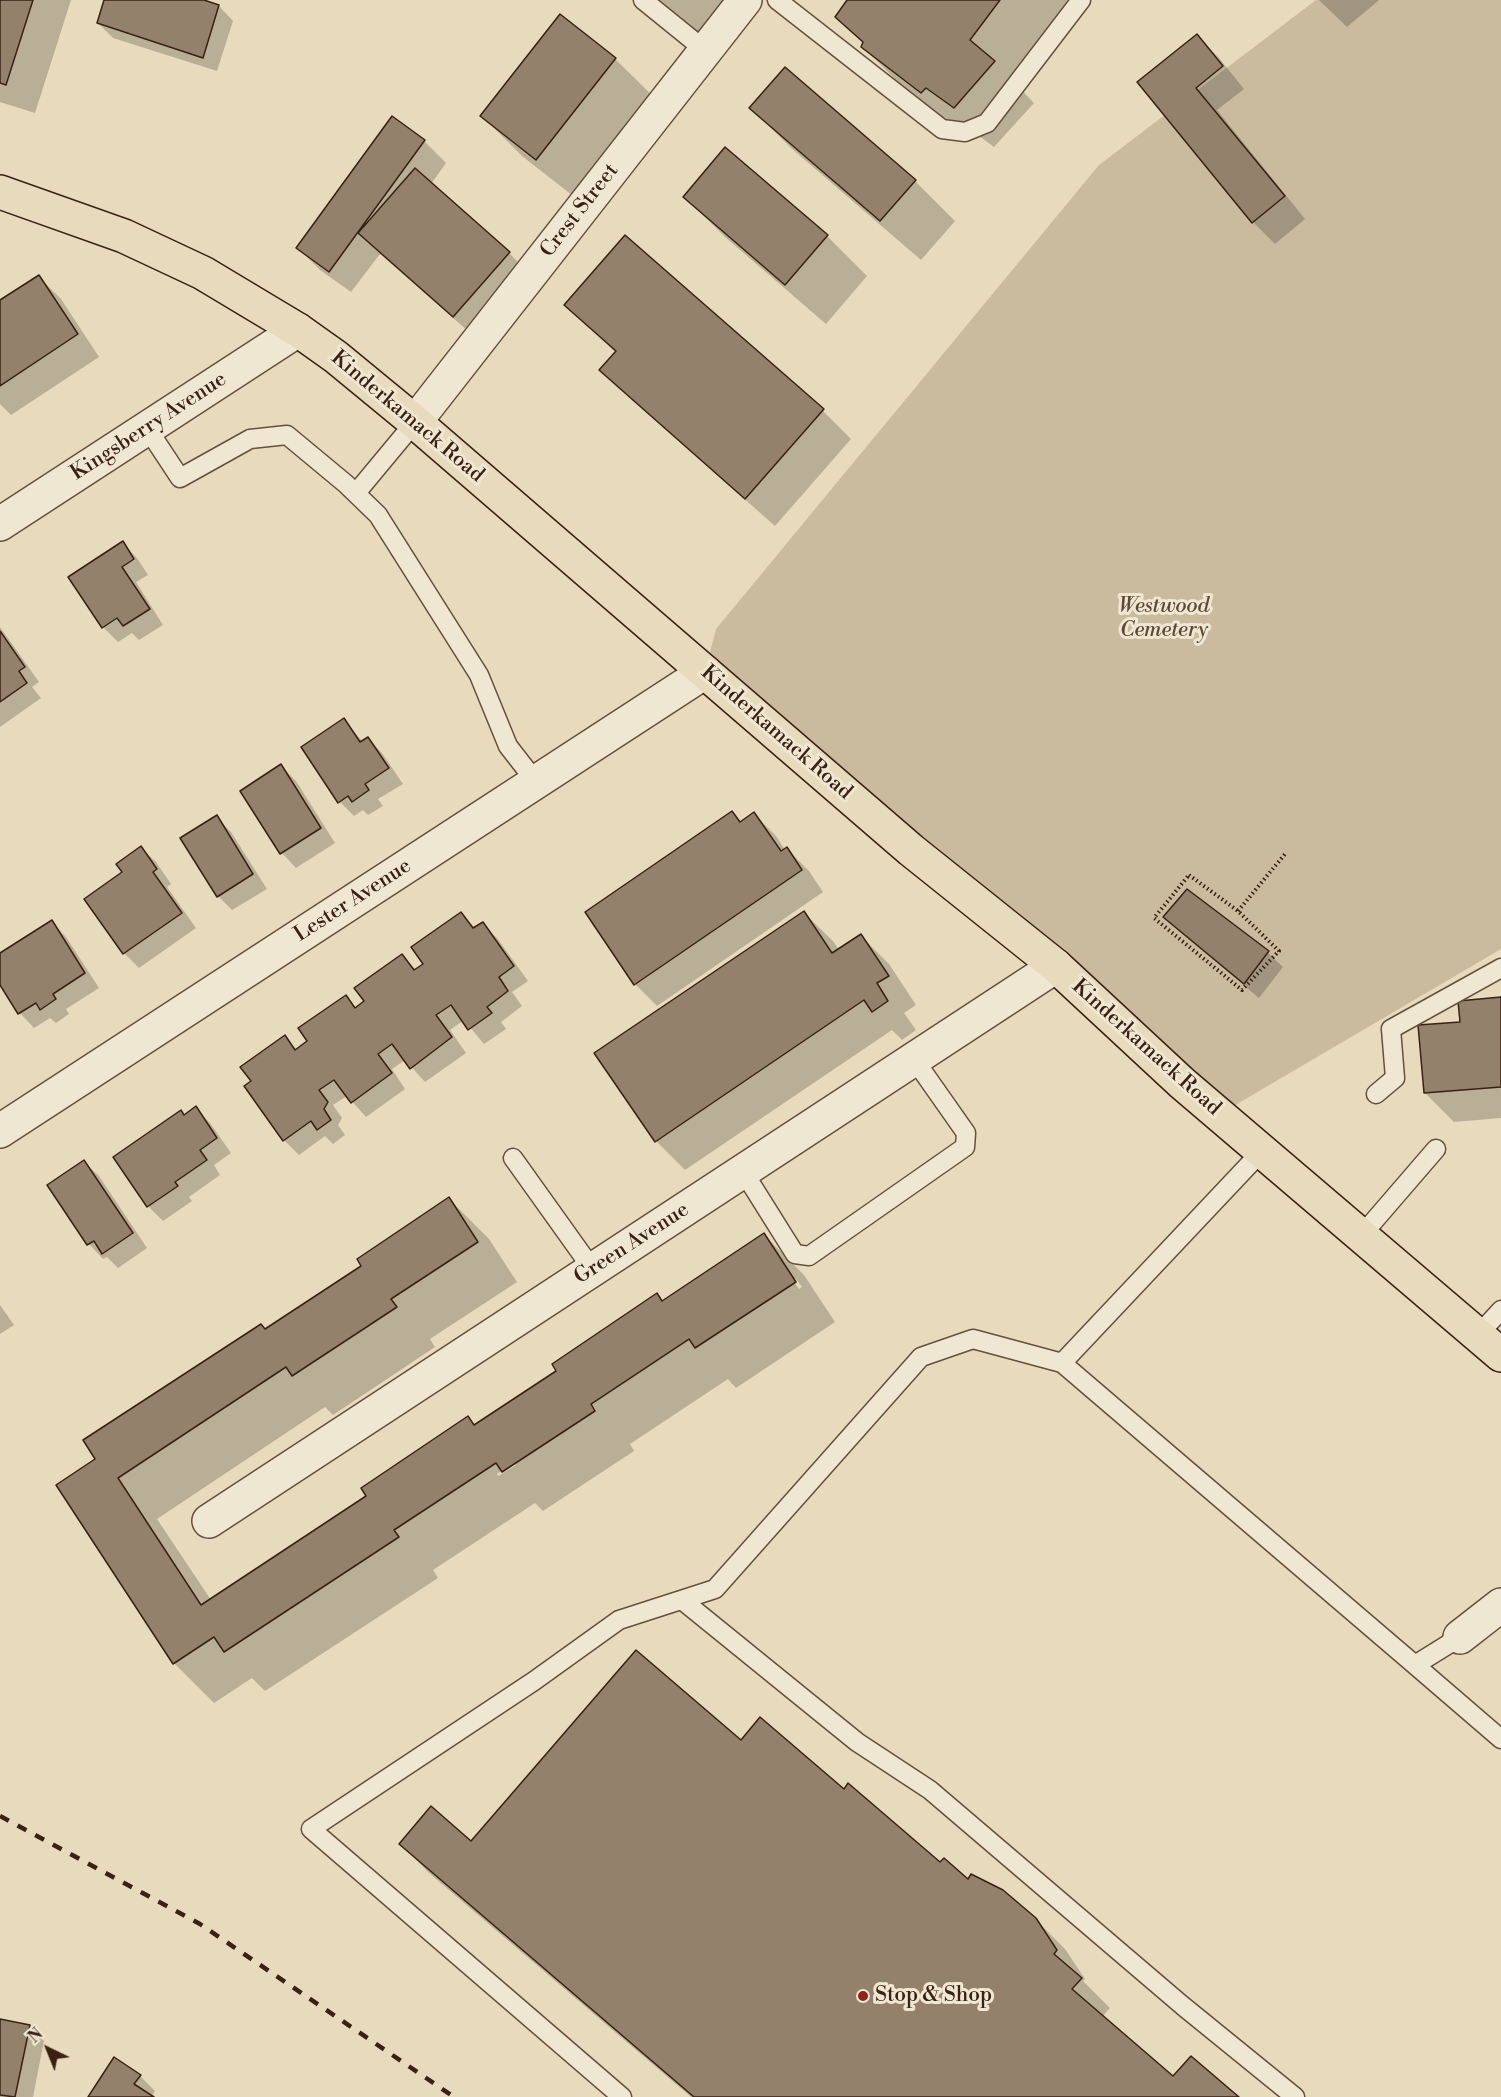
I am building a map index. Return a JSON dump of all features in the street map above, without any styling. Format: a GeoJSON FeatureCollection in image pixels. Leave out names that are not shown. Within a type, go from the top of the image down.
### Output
{"type":"FeatureCollection","features":[{"type":"Feature","properties":{"kind":"main road","name":"Kinderkamack Road"},"geometry":{"type":"LineString","coordinates":[[0,192],[124,236],[203,273],[298,330],[336,357],[415,422],[911,850],[1056,966],[1182,1083],[1490,1345]]}},
{"type":"Feature","properties":{"kind":"street","name":"Crest Street"},"geometry":{"type":"LineString","coordinates":[[415,422],[745,0]]}},
{"type":"Feature","properties":{"kind":"street","name":"Kingsberry Avenue"},"geometry":{"type":"LineString","coordinates":[[0,524],[298,330]]}},
{"type":"Feature","properties":{"kind":"street","name":"Lester Avenue"},"geometry":{"type":"LineString","coordinates":[[0,1131],[705,672]]}},
{"type":"Feature","properties":{"kind":"street","name":"Green Avenue"},"geometry":{"type":"LineString","coordinates":[[209,1521],[1056,966]]}},
{"type":"Feature","properties":{"kind":"street"},"geometry":{"type":"LineString","coordinates":[[1460,1637],[1501,1605]]}},
{"type":"Feature","properties":{"kind":"street"},"geometry":{"type":"LineString","coordinates":[[1460,1637],[1501,1611]]}},
{"type":"Feature","properties":{"kind":"lane"},"geometry":{"type":"LineString","coordinates":[[642,0],[706,51]]}},
{"type":"Feature","properties":{"kind":"lane"},"geometry":{"type":"LineString","coordinates":[[777,0],[942,129],[965,132],[987,123],[1081,0]]}},
{"type":"Feature","properties":{"kind":"lane"},"geometry":{"type":"LineString","coordinates":[[356,493],[415,422]]}},
{"type":"Feature","properties":{"kind":"lane"},"geometry":{"type":"LineString","coordinates":[[147,428],[180,478],[250,439],[287,435],[356,493],[378,514],[479,675],[508,746],[536,782]]}},
{"type":"Feature","properties":{"kind":"lane"},"geometry":{"type":"LineString","coordinates":[[1376,1094],[1395,1078],[1391,1029],[1501,968]]}},
{"type":"Feature","properties":{"kind":"lane"},"geometry":{"type":"LineString","coordinates":[[743,1171],[795,1254],[809,1256],[966,1147],[966,1133],[914,1059]]}},
{"type":"Feature","properties":{"kind":"lane"},"geometry":{"type":"LineString","coordinates":[[1361,1236],[1436,1149]]}},
{"type":"Feature","properties":{"kind":"lane"},"geometry":{"type":"LineString","coordinates":[[1062,1363],[1262,1151]]}},
{"type":"Feature","properties":{"kind":"lane"},"geometry":{"type":"LineString","coordinates":[[513,1158],[592,1270]]}},
{"type":"Feature","properties":{"kind":"lane"},"geometry":{"type":"LineString","coordinates":[[1490,1345],[1501,1310]]}},
{"type":"Feature","properties":{"kind":"lane"},"geometry":{"type":"LineString","coordinates":[[622,2097],[311,1828],[534,1681],[618,1620],[715,1589],[921,1357],[973,1339],[1062,1363],[1501,1739]]}},
{"type":"Feature","properties":{"kind":"lane"},"geometry":{"type":"LineString","coordinates":[[682,1600],[857,1742],[930,1790],[1183,2006],[1295,2097]]}},
{"type":"Feature","properties":{"kind":"lane"},"geometry":{"type":"LineString","coordinates":[[1416,1665],[1460,1637]]}},
{"type":"Feature","properties":{"kind":"path"},"geometry":{"type":"LineString","coordinates":[[1238,911],[1285,854]]}},
{"type":"Feature","properties":{"kind":"path"},"geometry":{"type":"LineString","coordinates":[[1189,875],[1238,911],[1279,951],[1242,990],[1155,918],[1189,875]]}},
{"type":"Feature","properties":{"kind":"green space","name":"Westwood Cemetery"},"geometry":{"type":"Polygon","coordinates":[[[1316,0],[1501,0],[1501,949],[1220,1114],[705,672],[716,629],[1099,165],[1316,0]]]}},
{"type":"Feature","properties":{"kind":"building"},"geometry":{"type":"Polygon","coordinates":[[[0,0],[33,0],[6,85],[0,83],[0,0]]]}},
{"type":"Feature","properties":{"kind":"building"},"geometry":{"type":"Polygon","coordinates":[[[104,0],[204,0],[219,5],[203,58],[97,23],[104,0]]]}},
{"type":"Feature","properties":{"kind":"building"},"geometry":{"type":"Polygon","coordinates":[[[847,0],[1000,0],[970,40],[995,61],[954,108],[926,88],[921,93],[861,47],[863,42],[835,17],[847,0]]]}},
{"type":"Feature","properties":{"kind":"building"},"geometry":{"type":"Polygon","coordinates":[[[560,14],[616,58],[536,160],[480,116],[560,14]]]}},
{"type":"Feature","properties":{"kind":"building"},"geometry":{"type":"Polygon","coordinates":[[[1197,34],[1223,66],[1196,88],[1285,196],[1252,223],[1137,82],[1197,34]]]}},
{"type":"Feature","properties":{"kind":"building"},"geometry":{"type":"Polygon","coordinates":[[[785,67],[916,180],[880,221],[749,108],[785,67]]]}},
{"type":"Feature","properties":{"kind":"building"},"geometry":{"type":"Polygon","coordinates":[[[392,116],[425,140],[329,272],[296,248],[392,116]]]}},
{"type":"Feature","properties":{"kind":"building"},"geometry":{"type":"Polygon","coordinates":[[[725,147],[828,235],[785,285],[683,197],[725,147]]]}},
{"type":"Feature","properties":{"kind":"building"},"geometry":{"type":"Polygon","coordinates":[[[415,168],[510,252],[453,317],[358,233],[415,168]]]}},
{"type":"Feature","properties":{"kind":"building"},"geometry":{"type":"Polygon","coordinates":[[[625,235],[824,409],[745,499],[599,370],[616,351],[564,305],[625,235]]]}},
{"type":"Feature","properties":{"kind":"building"},"geometry":{"type":"Polygon","coordinates":[[[39,275],[78,334],[0,386],[0,300],[39,275]]]}},
{"type":"Feature","properties":{"kind":"building"},"geometry":{"type":"Polygon","coordinates":[[[123,541],[134,559],[122,567],[150,609],[123,626],[117,618],[102,628],[68,577],[123,541]]]}},
{"type":"Feature","properties":{"kind":"building"},"geometry":{"type":"Polygon","coordinates":[[[0,631],[25,667],[19,671],[27,683],[0,702],[0,631]]]}},
{"type":"Feature","properties":{"kind":"building"},"geometry":{"type":"Polygon","coordinates":[[[344,718],[360,742],[368,737],[389,768],[365,784],[369,790],[352,802],[348,796],[338,803],[301,747],[344,718]]]}},
{"type":"Feature","properties":{"kind":"building"},"geometry":{"type":"Polygon","coordinates":[[[281,764],[321,828],[280,854],[240,791],[281,764]]]}},
{"type":"Feature","properties":{"kind":"building"},"geometry":{"type":"Polygon","coordinates":[[[732,811],[740,822],[754,812],[781,851],[787,847],[802,870],[634,985],[585,912],[732,811]]]}},
{"type":"Feature","properties":{"kind":"building"},"geometry":{"type":"Polygon","coordinates":[[[217,815],[253,874],[217,897],[180,838],[217,815]]]}},
{"type":"Feature","properties":{"kind":"building"},"geometry":{"type":"Polygon","coordinates":[[[141,846],[157,869],[153,872],[182,913],[123,954],[84,899],[122,872],[116,864],[141,846]]]}},
{"type":"Feature","properties":{"kind":"building"},"geometry":{"type":"Polygon","coordinates":[[[1187,889],[1269,951],[1244,984],[1163,917],[1187,889]]]}},
{"type":"Feature","properties":{"kind":"building"},"geometry":{"type":"Polygon","coordinates":[[[804,911],[832,953],[861,934],[889,976],[877,983],[888,1001],[872,1012],[864,1000],[655,1142],[594,1053],[804,911]]]}},
{"type":"Feature","properties":{"kind":"building"},"geometry":{"type":"Polygon","coordinates":[[[461,912],[473,928],[483,922],[514,966],[499,977],[508,991],[487,1007],[492,1013],[468,1030],[451,1005],[436,1015],[452,1037],[410,1069],[392,1044],[378,1054],[392,1073],[351,1103],[334,1080],[319,1090],[328,1102],[324,1109],[331,1120],[317,1130],[311,1121],[283,1141],[244,1086],[251,1081],[240,1067],[285,1035],[295,1050],[307,1041],[298,1028],[346,995],[355,1008],[364,1001],[354,988],[402,954],[414,970],[423,964],[411,947],[461,912]]]}},
{"type":"Feature","properties":{"kind":"building"},"geometry":{"type":"Polygon","coordinates":[[[52,920],[85,973],[53,994],[56,999],[40,1010],[36,1003],[18,1014],[0,985],[0,953],[52,920]]]}},
{"type":"Feature","properties":{"kind":"building"},"geometry":{"type":"Polygon","coordinates":[[[1501,997],[1501,1087],[1424,1093],[1418,1025],[1460,1022],[1458,1001],[1501,997]]]}},
{"type":"Feature","properties":{"kind":"building"},"geometry":{"type":"Polygon","coordinates":[[[196,1106],[217,1138],[200,1150],[207,1160],[175,1182],[178,1186],[147,1207],[113,1157],[181,1110],[184,1115],[196,1106]]]}},
{"type":"Feature","properties":{"kind":"building"},"geometry":{"type":"Polygon","coordinates":[[[84,1160],[133,1233],[102,1254],[94,1241],[87,1245],[47,1185],[84,1160]]]}},
{"type":"Feature","properties":{"kind":"building"},"geometry":{"type":"Polygon","coordinates":[[[449,1197],[478,1242],[391,1299],[397,1307],[292,1376],[286,1367],[118,1478],[201,1605],[366,1496],[361,1488],[468,1416],[474,1425],[556,1371],[552,1364],[657,1293],[662,1301],[764,1233],[796,1282],[695,1348],[689,1339],[591,1404],[595,1411],[502,1472],[496,1463],[394,1530],[399,1537],[224,1652],[214,1637],[173,1664],[56,1485],[95,1459],[83,1440],[261,1324],[265,1329],[361,1266],[357,1259],[449,1197]]]}},
{"type":"Feature","properties":{"kind":"building"},"geometry":{"type":"Polygon","coordinates":[[[636,1650],[741,1740],[760,1717],[844,1789],[848,1783],[940,1862],[944,1858],[968,1879],[971,1874],[1003,1890],[1036,1918],[1057,1950],[1054,1954],[1082,1978],[1072,1989],[1173,2076],[1191,2056],[1239,2097],[694,2097],[399,1844],[431,1806],[471,1841],[636,1650]]]}},
{"type":"Feature","properties":{"kind":"building"},"geometry":{"type":"Polygon","coordinates":[[[0,2019],[30,2025],[15,2097],[0,2095],[0,2019]]]}},
{"type":"Feature","properties":{"kind":"building"},"geometry":{"type":"Polygon","coordinates":[[[114,2057],[141,2075],[134,2084],[154,2097],[88,2097],[114,2057]]]}},
{"type":"Feature","properties":{"kind":"railway"},"geometry":{"type":"LineString","coordinates":[[0,1816],[200,1924],[454,2097]]}},
{"type":"Feature","properties":{"kind":"place","name":"Stop & Shop"},"geometry":{"type":"Point","coordinates":[863,1996]}}]}
